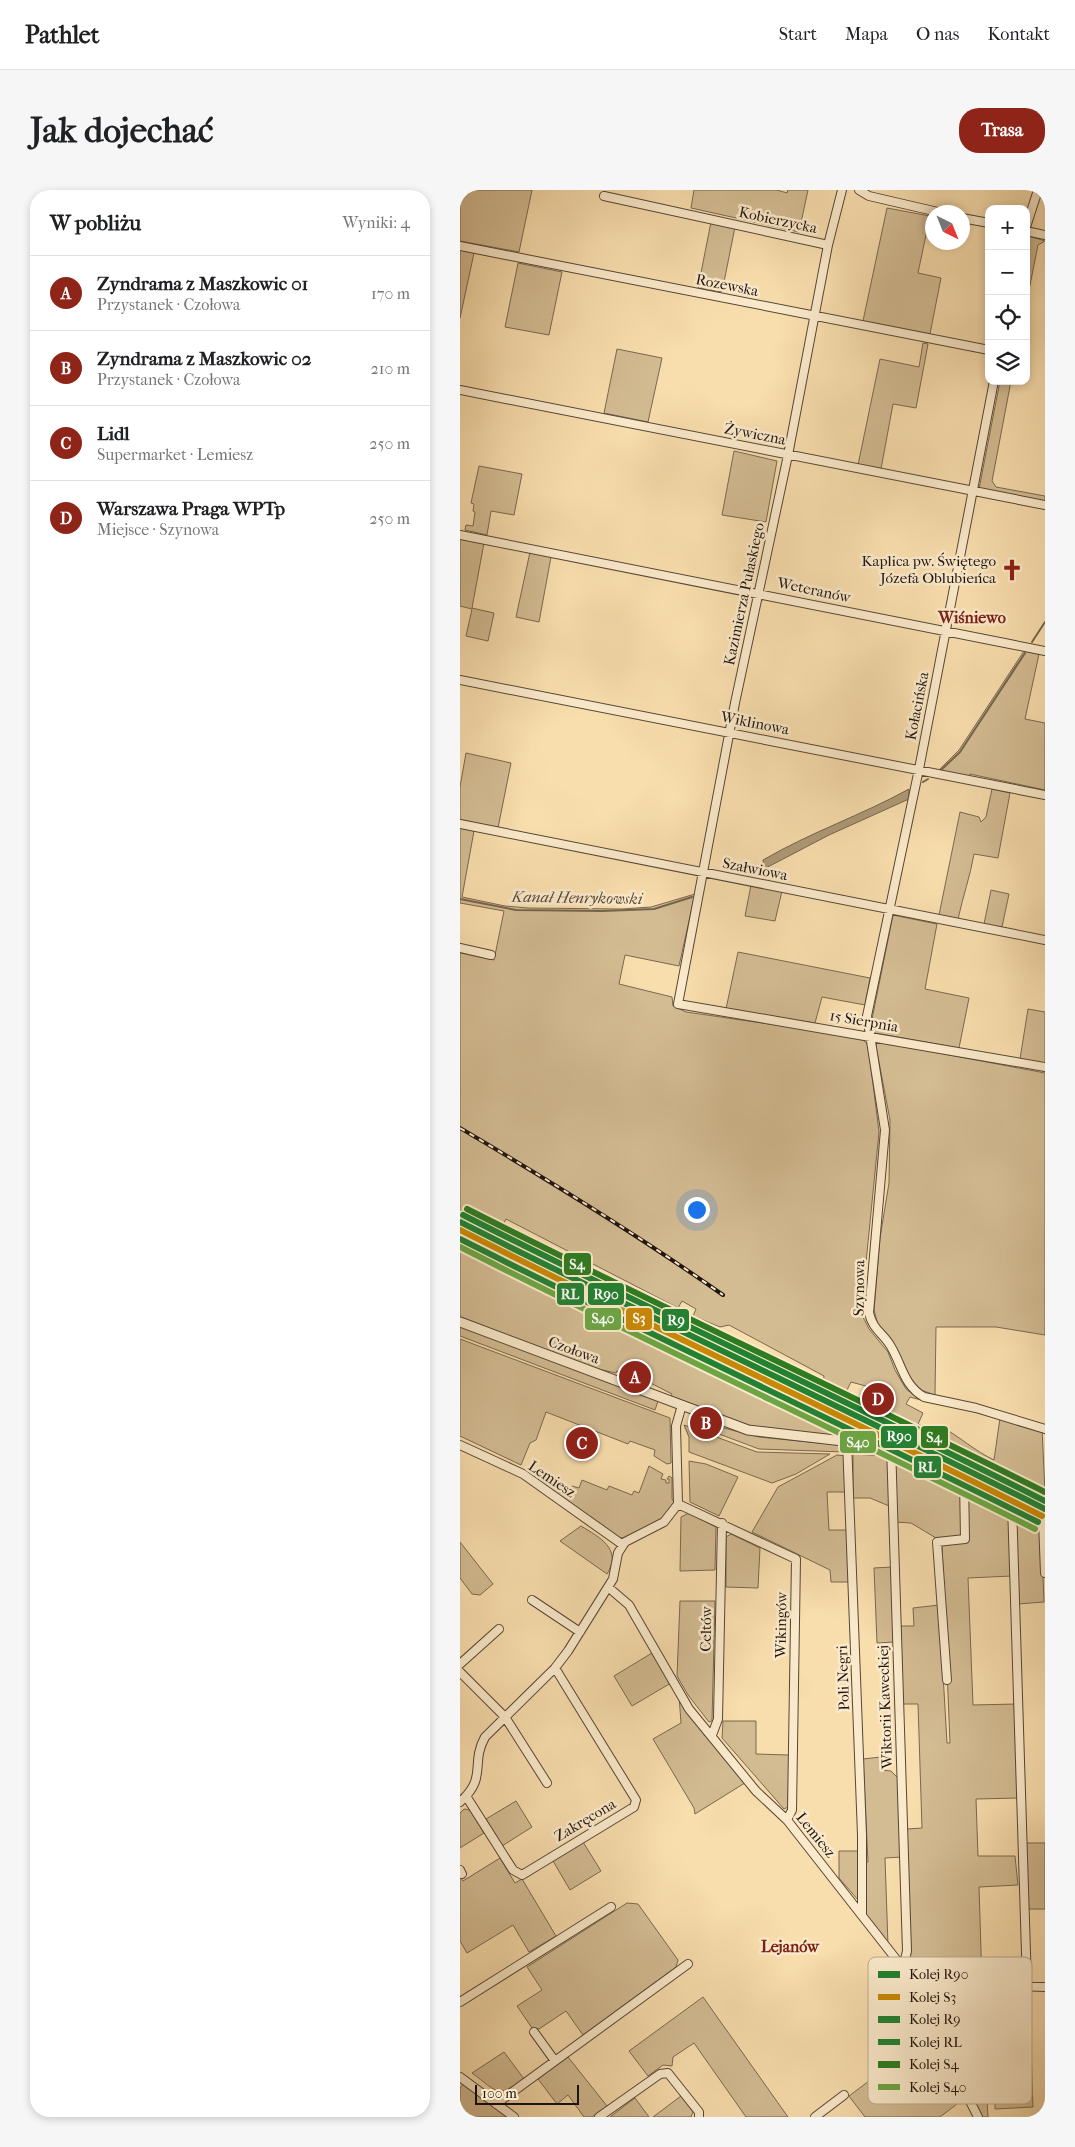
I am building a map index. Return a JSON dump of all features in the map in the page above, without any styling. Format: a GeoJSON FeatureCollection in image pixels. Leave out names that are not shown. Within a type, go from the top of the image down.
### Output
{"type":"FeatureCollection","features":[{"type":"Feature","properties":{"kind":"street","name":"Kazimierza Pułaskiego"},"geometry":{"type":"LineString","coordinates":[[678,1004],[679,990],[704,873],[730,732],[788,455],[828,245],[842,190]]}},
{"type":"Feature","properties":{"kind":"street"},"geometry":{"type":"LineString","coordinates":[[859,190],[925,208]]}},
{"type":"Feature","properties":{"kind":"street"},"geometry":{"type":"LineString","coordinates":[[1030,215],[1038,190]]}},
{"type":"Feature","properties":{"kind":"street","name":"Kobierzycka"},"geometry":{"type":"LineString","coordinates":[[604,196],[828,245]]}},
{"type":"Feature","properties":{"kind":"street"},"geometry":{"type":"LineString","coordinates":[[970,219],[985,222]]}},
{"type":"Feature","properties":{"kind":"street"},"geometry":{"type":"LineString","coordinates":[[1030,232],[1045,235]]}},
{"type":"Feature","properties":{"kind":"street","name":"Rozewska"},"geometry":{"type":"LineString","coordinates":[[460,246],[985,349]]}},
{"type":"Feature","properties":{"kind":"street","name":"Kołacińska"},"geometry":{"type":"LineString","coordinates":[[870,1036],[867,1016],[919,769],[993,385]]}},
{"type":"Feature","properties":{"kind":"street","name":"Żywiczna"},"geometry":{"type":"LineString","coordinates":[[460,390],[1045,505]]}},
{"type":"Feature","properties":{"kind":"street","name":"Weteranów"},"geometry":{"type":"LineString","coordinates":[[460,535],[759,592],[1045,651]]}},
{"type":"Feature","properties":{"kind":"street","name":"Wiklinowa"},"geometry":{"type":"LineString","coordinates":[[460,680],[919,769],[1045,796]]}},
{"type":"Feature","properties":{"kind":"street","name":"Szałwiowa"},"geometry":{"type":"LineString","coordinates":[[460,824],[1045,940]]}},
{"type":"Feature","properties":{"kind":"street"},"geometry":{"type":"LineString","coordinates":[[460,948],[491,955]]}},
{"type":"Feature","properties":{"kind":"street","name":"15 Sierpnia"},"geometry":{"type":"LineString","coordinates":[[678,1004],[1045,1067]]}},
{"type":"Feature","properties":{"kind":"street","name":"Szynowa"},"geometry":{"type":"LineString","coordinates":[[870,1036],[885,1130],[869,1307],[871,1322],[891,1346],[910,1387],[924,1397],[976,1408],[1045,1429]]}},
{"type":"Feature","properties":{"kind":"street","name":"Czołowa"},"geometry":{"type":"LineString","coordinates":[[460,1322],[756,1432],[891,1445],[912,1451],[1044,1521]]}},
{"type":"Feature","properties":{"kind":"street"},"geometry":{"type":"LineString","coordinates":[[460,1802],[477,1780],[482,1743],[505,1717],[555,1668],[608,1587],[616,1571],[618,1553],[623,1545],[632,1537],[664,1522],[678,1504],[676,1426],[682,1406]]}},
{"type":"Feature","properties":{"kind":"street","name":"Poli Negri"},"geometry":{"type":"LineString","coordinates":[[847,1441],[862,1825],[862,1914]]}},
{"type":"Feature","properties":{"kind":"street","name":"Lemiesz"},"geometry":{"type":"LineString","coordinates":[[460,1445],[523,1474],[623,1545]]}},
{"type":"Feature","properties":{"kind":"street","name":"Wiktorii Kaweckiej"},"geometry":{"type":"LineString","coordinates":[[891,1445],[907,1951],[906,1957]]}},
{"type":"Feature","properties":{"kind":"street"},"geometry":{"type":"LineString","coordinates":[[946,1680],[937,1542],[965,1539],[964,1479]]}},
{"type":"Feature","properties":{"kind":"street","name":"Wikingów"},"geometry":{"type":"LineString","coordinates":[[678,1504],[796,1559],[792,1810],[787,1820]]}},
{"type":"Feature","properties":{"kind":"street"},"geometry":{"type":"LineString","coordinates":[[1012,1504],[1026,1957]]}},
{"type":"Feature","properties":{"kind":"street"},"geometry":{"type":"LineString","coordinates":[[1044,1521],[1045,1573]]}},
{"type":"Feature","properties":{"kind":"street","name":"Celtów"},"geometry":{"type":"LineString","coordinates":[[712,1735],[718,1719],[722,1523]]}},
{"type":"Feature","properties":{"kind":"street","name":"Lemiesz"},"geometry":{"type":"LineString","coordinates":[[608,1587],[629,1605],[689,1709],[756,1790],[787,1820],[895,1957]]}},
{"type":"Feature","properties":{"kind":"street"},"geometry":{"type":"LineString","coordinates":[[532,1600],[580,1632]]}},
{"type":"Feature","properties":{"kind":"street"},"geometry":{"type":"LineString","coordinates":[[460,1664],[499,1629]]}},
{"type":"Feature","properties":{"kind":"street","name":"Zakręcona"},"geometry":{"type":"LineString","coordinates":[[466,1796],[513,1870],[519,1874],[634,1807],[636,1800],[555,1668]]}},
{"type":"Feature","properties":{"kind":"street"},"geometry":{"type":"LineString","coordinates":[[460,1672],[505,1717],[547,1783]]}},
{"type":"Feature","properties":{"kind":"street"},"geometry":{"type":"LineString","coordinates":[[460,2002],[611,1907]]}},
{"type":"Feature","properties":{"kind":"street"},"geometry":{"type":"LineString","coordinates":[[496,2104],[688,1964]]}},
{"type":"Feature","properties":{"kind":"street"},"geometry":{"type":"LineString","coordinates":[[1032,1986],[1045,1987]]}},
{"type":"Feature","properties":{"kind":"street"},"geometry":{"type":"LineString","coordinates":[[534,2032],[555,2061]]}},
{"type":"Feature","properties":{"kind":"street"},"geometry":{"type":"LineString","coordinates":[[599,2117],[660,2074],[668,2072],[699,2112],[700,2117]]}},
{"type":"Feature","properties":{"kind":"street"},"geometry":{"type":"LineString","coordinates":[[460,2077],[514,2117]]}},
{"type":"Feature","properties":{"kind":"street"},"geometry":{"type":"LineString","coordinates":[[815,2117],[844,2095]]}},
{"type":"Feature","properties":{"kind":"street","name":"Lemiesz"},"geometry":{"type":"LineString","coordinates":[[972,2104],[978,2117]]}},
{"type":"Feature","properties":{"kind":"shaded area"},"geometry":{"type":"Polygon","coordinates":[[[460,190],[532,190],[519,252],[460,241],[460,190]]]}},
{"type":"Feature","properties":{"kind":"shaded area"},"geometry":{"type":"Polygon","coordinates":[[[694,190],[777,190],[787,193],[788,190],[808,190],[799,232],[691,208],[694,190]]]}},
{"type":"Feature","properties":{"kind":"shaded area"},"geometry":{"type":"Polygon","coordinates":[[[887,208],[925,215],[925,240],[918,273],[941,278],[930,334],[863,321],[887,208]]]}},
{"type":"Feature","properties":{"kind":"shaded area"},"geometry":{"type":"Polygon","coordinates":[[[711,222],[735,227],[722,292],[698,288],[711,222]]]}},
{"type":"Feature","properties":{"kind":"shaded area"},"geometry":{"type":"Polygon","coordinates":[[[1030,236],[1045,241],[1038,245],[1030,285],[1030,236]]]}},
{"type":"Feature","properties":{"kind":"shaded area"},"geometry":{"type":"Polygon","coordinates":[[[460,250],[474,253],[460,318],[460,250]]]}},
{"type":"Feature","properties":{"kind":"shaded area"},"geometry":{"type":"Polygon","coordinates":[[[518,263],[562,272],[549,335],[505,327],[518,263]]]}},
{"type":"Feature","properties":{"kind":"shaded area"},"geometry":{"type":"Polygon","coordinates":[[[923,343],[928,344],[916,408],[893,404],[881,469],[858,465],[880,359],[919,367],[923,343]]]}},
{"type":"Feature","properties":{"kind":"shaded area"},"geometry":{"type":"Polygon","coordinates":[[[617,349],[662,358],[648,422],[604,413],[617,349]]]}},
{"type":"Feature","properties":{"kind":"shaded area"},"geometry":{"type":"Polygon","coordinates":[[[999,385],[1010,385],[992,481],[996,487],[1045,496],[1045,501],[979,489],[999,385]]]}},
{"type":"Feature","properties":{"kind":"shaded area"},"geometry":{"type":"Polygon","coordinates":[[[734,451],[777,461],[766,522],[722,515],[734,451]]]}},
{"type":"Feature","properties":{"kind":"shaded area"},"geometry":{"type":"Polygon","coordinates":[[[479,466],[522,474],[514,515],[491,511],[487,535],[465,530],[466,525],[473,526],[475,512],[473,511],[474,504],[471,503],[479,466]]]}},
{"type":"Feature","properties":{"kind":"shaded area"},"geometry":{"type":"Polygon","coordinates":[[[460,539],[484,543],[472,608],[494,613],[488,641],[466,636],[472,609],[460,606],[460,539]]]}},
{"type":"Feature","properties":{"kind":"shaded area"},"geometry":{"type":"Polygon","coordinates":[[[530,552],[551,557],[539,622],[516,617],[530,552]]]}},
{"type":"Feature","properties":{"kind":"shaded area"},"geometry":{"type":"Polygon","coordinates":[[[1024,651],[1039,654],[1025,719],[1045,723],[1045,790],[970,774],[968,778],[938,771],[959,750],[1024,651]]]}},
{"type":"Feature","properties":{"kind":"shaded area"},"geometry":{"type":"Polygon","coordinates":[[[466,753],[511,763],[498,828],[460,820],[460,787],[466,753]]]}},
{"type":"Feature","properties":{"kind":"shaded area"},"geometry":{"type":"Polygon","coordinates":[[[909,789],[909,799],[829,835],[764,869],[763,860],[781,850],[909,789]]]}},
{"type":"Feature","properties":{"kind":"shaded area"},"geometry":{"type":"Polygon","coordinates":[[[992,789],[1010,793],[998,858],[974,854],[958,919],[939,915],[960,812],[979,817],[981,822],[986,817],[992,789]]]}},
{"type":"Feature","properties":{"kind":"shaded area"},"geometry":{"type":"Polygon","coordinates":[[[460,828],[474,831],[462,897],[505,906],[528,908],[622,909],[651,907],[695,894],[679,966],[625,955],[619,984],[672,997],[673,1006],[686,1012],[859,1037],[868,1044],[879,1132],[861,1313],[869,1329],[888,1352],[895,1370],[906,1389],[921,1400],[910,1397],[906,1404],[923,1413],[918,1424],[938,1435],[942,1427],[994,1460],[1000,1418],[1042,1429],[1045,1492],[948,1442],[823,1383],[824,1376],[729,1325],[720,1327],[693,1316],[696,1309],[682,1301],[678,1308],[506,1219],[499,1232],[460,1214],[460,951],[494,960],[504,911],[460,903],[460,828]],[[851,1382],[846,1392],[887,1411],[894,1398],[873,1388],[851,1382]]]}},
{"type":"Feature","properties":{"kind":"shaded area"},"geometry":{"type":"Polygon","coordinates":[[[751,885],[782,891],[775,921],[745,916],[751,885]]]}},
{"type":"Feature","properties":{"kind":"shaded area"},"geometry":{"type":"Polygon","coordinates":[[[991,890],[1009,894],[1002,927],[984,924],[991,890]]]}},
{"type":"Feature","properties":{"kind":"shaded area"},"geometry":{"type":"Polygon","coordinates":[[[893,915],[937,924],[925,989],[969,998],[959,1048],[875,1033],[871,1024],[893,915]]]}},
{"type":"Feature","properties":{"kind":"shaded area"},"geometry":{"type":"Polygon","coordinates":[[[738,952],[870,978],[865,1005],[822,997],[815,1023],[726,1009],[738,952]]]}},
{"type":"Feature","properties":{"kind":"shaded area"},"geometry":{"type":"Polygon","coordinates":[[[1028,1009],[1045,1012],[1045,1064],[1020,1059],[1028,1009]]]}},
{"type":"Feature","properties":{"kind":"shaded area"},"geometry":{"type":"Polygon","coordinates":[[[875,1041],[1045,1073],[1045,1335],[996,1327],[936,1327],[935,1395],[915,1388],[878,1325],[874,1310],[880,1238],[889,1183],[890,1120],[875,1041]]]}},
{"type":"Feature","properties":{"kind":"shaded area"},"geometry":{"type":"Polygon","coordinates":[[[460,1238],[492,1247],[486,1258],[525,1277],[684,1342],[745,1375],[774,1384],[850,1422],[853,1418],[1045,1513],[1045,1518],[902,1443],[749,1427],[671,1396],[672,1394],[633,1374],[632,1376],[617,1371],[616,1373],[598,1369],[460,1317],[460,1238]]]}},
{"type":"Feature","properties":{"kind":"shaded area"},"geometry":{"type":"Polygon","coordinates":[[[460,1326],[658,1401],[655,1410],[460,1336],[460,1326]]]}},
{"type":"Feature","properties":{"kind":"shaded area"},"geometry":{"type":"Polygon","coordinates":[[[460,1339],[670,1418],[671,1463],[667,1464],[654,1456],[655,1450],[630,1441],[628,1444],[546,1412],[536,1440],[530,1443],[521,1465],[460,1436],[460,1339]]]}},
{"type":"Feature","properties":{"kind":"shaded area"},"geometry":{"type":"Polygon","coordinates":[[[684,1425],[757,1452],[830,1454],[796,1474],[772,1483],[689,1452],[689,1437],[684,1425]]]}},
{"type":"Feature","properties":{"kind":"shaded area"},"geometry":{"type":"Polygon","coordinates":[[[720,1427],[759,1437],[840,1445],[845,1452],[759,1449],[719,1434],[720,1427]]]}},
{"type":"Feature","properties":{"kind":"shaded area"},"geometry":{"type":"Polygon","coordinates":[[[853,1454],[888,1456],[889,1506],[870,1498],[853,1498],[853,1454]]]}},
{"type":"Feature","properties":{"kind":"shaded area"},"geometry":{"type":"Polygon","coordinates":[[[837,1455],[846,1456],[848,1492],[827,1492],[829,1530],[849,1530],[851,1582],[831,1582],[830,1570],[752,1532],[778,1487],[837,1455]]]}},
{"type":"Feature","properties":{"kind":"shaded area"},"geometry":{"type":"Polygon","coordinates":[[[893,1456],[912,1459],[961,1483],[963,1534],[959,1537],[936,1538],[911,1523],[894,1522],[893,1456]]]}},
{"type":"Feature","properties":{"kind":"shaded area"},"geometry":{"type":"Polygon","coordinates":[[[689,1461],[706,1464],[738,1477],[719,1516],[690,1502],[689,1461]]]}},
{"type":"Feature","properties":{"kind":"shaded area"},"geometry":{"type":"Polygon","coordinates":[[[649,1466],[663,1474],[661,1479],[666,1480],[666,1483],[669,1483],[669,1479],[667,1479],[669,1476],[672,1478],[672,1499],[674,1502],[662,1519],[623,1538],[617,1537],[538,1480],[540,1478],[550,1485],[569,1493],[572,1486],[579,1488],[582,1480],[607,1490],[609,1486],[632,1495],[634,1491],[639,1493],[649,1466]]]}},
{"type":"Feature","properties":{"kind":"shaded area"},"geometry":{"type":"Polygon","coordinates":[[[966,1487],[1010,1510],[1012,1576],[968,1578],[973,1705],[1016,1704],[1019,1798],[976,1799],[978,1856],[1015,1856],[1018,1885],[979,1887],[981,1957],[910,1957],[907,1829],[922,1828],[918,1704],[900,1704],[899,1626],[914,1626],[913,1608],[939,1605],[947,1743],[950,1743],[942,1546],[945,1544],[967,1542],[966,1487]]]}},
{"type":"Feature","properties":{"kind":"shaded area"},"geometry":{"type":"Polygon","coordinates":[[[689,1513],[716,1527],[715,1570],[680,1571],[681,1517],[689,1513]]]}},
{"type":"Feature","properties":{"kind":"shaded area"},"geometry":{"type":"Polygon","coordinates":[[[1015,1513],[1041,1524],[1044,1602],[1018,1604],[1015,1513]]]}},
{"type":"Feature","properties":{"kind":"shaded area"},"geometry":{"type":"Polygon","coordinates":[[[581,1526],[601,1539],[611,1551],[611,1565],[607,1574],[560,1541],[581,1526]]]}},
{"type":"Feature","properties":{"kind":"shaded area"},"geometry":{"type":"Polygon","coordinates":[[[731,1534],[760,1548],[758,1588],[726,1587],[726,1537],[731,1534]]]}},
{"type":"Feature","properties":{"kind":"shaded area"},"geometry":{"type":"Polygon","coordinates":[[[460,1542],[493,1584],[480,1595],[472,1594],[460,1578],[460,1542]]]}},
{"type":"Feature","properties":{"kind":"shaded area"},"geometry":{"type":"Polygon","coordinates":[[[892,1567],[894,1642],[877,1643],[874,1568],[892,1567]]]}},
{"type":"Feature","properties":{"kind":"shaded area"},"geometry":{"type":"Polygon","coordinates":[[[680,1601],[715,1601],[712,1721],[709,1722],[688,1695],[677,1676],[680,1601]]]}},
{"type":"Feature","properties":{"kind":"shaded area"},"geometry":{"type":"Polygon","coordinates":[[[652,1653],[671,1683],[632,1706],[614,1676],[652,1653]]]}},
{"type":"Feature","properties":{"kind":"shaded area"},"geometry":{"type":"Polygon","coordinates":[[[679,1696],[706,1737],[748,1781],[695,1814],[694,1808],[653,1739],[681,1723],[679,1696]]]}},
{"type":"Feature","properties":{"kind":"shaded area"},"geometry":{"type":"Polygon","coordinates":[[[723,1721],[756,1721],[756,1754],[789,1755],[788,1807],[784,1809],[722,1738],[723,1721]]]}},
{"type":"Feature","properties":{"kind":"shaded area"},"geometry":{"type":"Polygon","coordinates":[[[881,1757],[881,1770],[891,1771],[898,1778],[902,1857],[885,1858],[888,1945],[865,1914],[865,1862],[868,1862],[863,1759],[881,1757]]]}},
{"type":"Feature","properties":{"kind":"shaded area"},"geometry":{"type":"Polygon","coordinates":[[[516,1801],[532,1827],[502,1846],[486,1819],[516,1801]]]}},
{"type":"Feature","properties":{"kind":"shaded area"},"geometry":{"type":"Polygon","coordinates":[[[464,1809],[470,1810],[484,1833],[460,1848],[460,1813],[464,1809]]]}},
{"type":"Feature","properties":{"kind":"shaded area"},"geometry":{"type":"Polygon","coordinates":[[[583,1842],[601,1871],[570,1890],[553,1861],[583,1842]]]}},
{"type":"Feature","properties":{"kind":"shaded area"},"geometry":{"type":"Polygon","coordinates":[[[1025,1843],[1045,1843],[1045,1909],[1027,1909],[1025,1843]]]}},
{"type":"Feature","properties":{"kind":"shaded area"},"geometry":{"type":"Polygon","coordinates":[[[839,1851],[860,1851],[859,1901],[839,1878],[839,1851]]]}},
{"type":"Feature","properties":{"kind":"shaded area"},"geometry":{"type":"Polygon","coordinates":[[[500,1858],[515,1883],[522,1879],[556,1936],[529,1952],[513,1925],[467,1953],[460,1941],[460,1877],[463,1881],[500,1858]]]}},
{"type":"Feature","properties":{"kind":"shaded area"},"geometry":{"type":"Polygon","coordinates":[[[627,1903],[638,1904],[678,1960],[676,1967],[583,2035],[566,2011],[539,2029],[532,2028],[517,2006],[542,1990],[527,1967],[627,1903]]]}},
{"type":"Feature","properties":{"kind":"shaded area"},"geometry":{"type":"Polygon","coordinates":[[[703,1997],[788,2117],[746,2117],[694,2043],[673,2057],[672,2066],[663,2065],[648,2076],[629,2051],[703,1997]]]}},
{"type":"Feature","properties":{"kind":"shaded area"},"geometry":{"type":"Polygon","coordinates":[[[504,2052],[524,2079],[508,2089],[497,2091],[472,2073],[504,2052]]]}},
{"type":"Feature","properties":{"kind":"shaded area"},"geometry":{"type":"Polygon","coordinates":[[[568,2057],[607,2106],[592,2117],[584,2117],[568,2095],[557,2104],[538,2079],[568,2057]]]}},
{"type":"Feature","properties":{"kind":"shaded area"},"geometry":{"type":"Polygon","coordinates":[[[1032,2077],[1033,2107],[995,2109],[995,2104],[1032,2104],[1032,2077]]]}},
{"type":"Feature","properties":{"kind":"shaded area"},"geometry":{"type":"Polygon","coordinates":[[[868,2082],[868,2104],[957,2104],[940,2117],[865,2117],[849,2096],[868,2082]]]}},
{"type":"Feature","properties":{"kind":"shaded area"},"geometry":{"type":"Polygon","coordinates":[[[464,2083],[510,2117],[460,2117],[460,2088],[464,2083]]]}},
{"type":"Feature","properties":{"kind":"shaded area"},"geometry":{"type":"Polygon","coordinates":[[[681,2096],[693,2112],[691,2117],[653,2117],[681,2096]]]}},
{"type":"Feature","properties":{"kind":"shaded area"},"geometry":{"type":"Polygon","coordinates":[[[635,2098],[649,2117],[610,2117],[635,2098]]]}},
{"type":"Feature","properties":{"kind":"shaded area"},"geometry":{"type":"Polygon","coordinates":[[[974,2104],[987,2104],[988,2117],[981,2117],[974,2104]]]}},
{"type":"Feature","properties":{"kind":"waterway","name":"Kanał Henrykowski"},"geometry":{"type":"LineString","coordinates":[[1032,642],[1045,622]]}},
{"type":"Feature","properties":{"kind":"waterway","name":"Kanał Henrykowski"},"geometry":{"type":"LineString","coordinates":[[940,771],[960,752],[1025,653]]}},
{"type":"Feature","properties":{"kind":"waterway","name":"Kanał Henrykowski"},"geometry":{"type":"LineString","coordinates":[[923,782],[928,779]]}},
{"type":"Feature","properties":{"kind":"waterway","name":"Kanał Henrykowski"},"geometry":{"type":"LineString","coordinates":[[460,899],[516,910],[602,911],[654,909],[692,897]]}},
{"type":"Feature","properties":{"kind":"railway"},"geometry":{"type":"LineString","coordinates":[[460,1128],[593,1209],[723,1295]]}},
{"type":"Feature","properties":{"kind":"railway"},"geometry":{"type":"LineString","coordinates":[[460,1234],[521,1256],[615,1301]]}},
{"type":"Feature","properties":{"kind":"railway"},"geometry":{"type":"LineString","coordinates":[[639,1313],[729,1350]]}},
{"type":"Feature","properties":{"kind":"rail line","name":"S4"},"geometry":{"type":"LineString","coordinates":[[467,1209],[1045,1492]]}},
{"type":"Feature","properties":{"kind":"rail line","name":"R9"},"geometry":{"type":"LineString","coordinates":[[463,1215],[1045,1501]]}},
{"type":"Feature","properties":{"kind":"rail line","name":"R90"},"geometry":{"type":"LineString","coordinates":[[460,1222],[1045,1509]]}},
{"type":"Feature","properties":{"kind":"rail line","name":"S3"},"geometry":{"type":"LineString","coordinates":[[460,1230],[1042,1516]]}},
{"type":"Feature","properties":{"kind":"rail line","name":"RL"},"geometry":{"type":"LineString","coordinates":[[460,1239],[1038,1522]]}},
{"type":"Feature","properties":{"kind":"rail line","name":"S40"},"geometry":{"type":"LineString","coordinates":[[460,1247],[1035,1529]]}},
{"type":"Feature","properties":{"kind":"place","name":"Kaplica pw. Świętego Józefa Oblubieńca"},"geometry":{"type":"Point","coordinates":[1012,570]}},
{"type":"Feature","properties":{"kind":"place","name":"Zyndrama z Maszkowic 01"},"geometry":{"type":"Point","coordinates":[635,1377]}},
{"type":"Feature","properties":{"kind":"place","name":"Warszawa Praga WPTp"},"geometry":{"type":"Point","coordinates":[878,1399]}},
{"type":"Feature","properties":{"kind":"place","name":"Zyndrama z Maszkowic 02"},"geometry":{"type":"Point","coordinates":[706,1423]}},
{"type":"Feature","properties":{"kind":"place","name":"Lidl"},"geometry":{"type":"Point","coordinates":[582,1443]}},
{"type":"Feature","properties":{"kind":"district","name":"Wiśniewo"},"geometry":{"type":"Point","coordinates":[972,617]}},
{"type":"Feature","properties":{"kind":"district","name":"Lejanów"},"geometry":{"type":"Point","coordinates":[790,1946]}}]}
